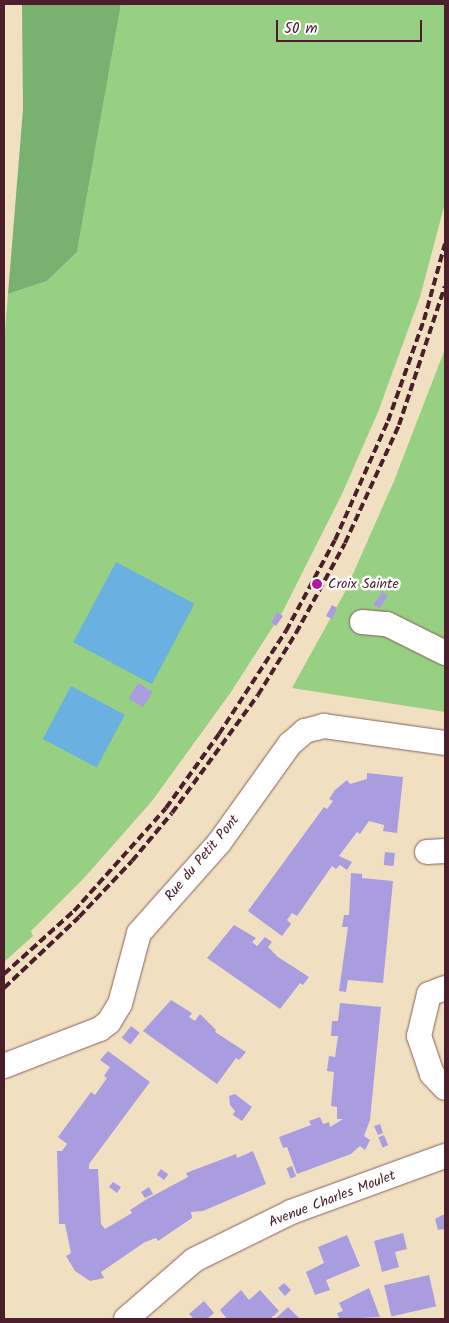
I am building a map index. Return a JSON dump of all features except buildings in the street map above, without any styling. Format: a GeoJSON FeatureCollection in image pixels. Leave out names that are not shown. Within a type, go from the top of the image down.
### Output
{"type":"FeatureCollection","features":[{"type":"Feature","properties":{"kind":"street"},"geometry":{"type":"LineString","coordinates":[[362,622],[387,624],[445,653]]}},
{"type":"Feature","properties":{"kind":"street","name":"Rue du Petit Pont"},"geometry":{"type":"LineString","coordinates":[[4,1066],[100,1029],[109,1022],[120,1004],[139,933],[219,843],[290,744],[305,731],[324,726],[445,743]]}},
{"type":"Feature","properties":{"kind":"street"},"geometry":{"type":"LineString","coordinates":[[445,988],[429,994],[419,1036],[432,1074],[445,1088]]}},
{"type":"Feature","properties":{"kind":"street","name":"Avenue Charles Moulet"},"geometry":{"type":"LineString","coordinates":[[126,1319],[194,1260],[291,1212],[445,1156]]}},
{"type":"Feature","properties":{"kind":"green space"},"geometry":{"type":"Polygon","coordinates":[[[22,4],[121,4],[77,252],[47,281],[8,294],[23,109],[22,4]]]}},
{"type":"Feature","properties":{"kind":"green space"},"geometry":{"type":"Polygon","coordinates":[[[121,4],[445,4],[445,203],[420,297],[378,412],[342,494],[281,615],[277,613],[271,623],[274,625],[231,692],[152,801],[84,878],[31,931],[33,936],[4,962],[4,343],[8,294],[47,281],[77,252],[121,4]]]}},
{"type":"Feature","properties":{"kind":"green space"},"geometry":{"type":"Polygon","coordinates":[[[445,349],[445,712],[292,688],[345,592],[394,481],[445,349]]]}},
{"type":"Feature","properties":{"kind":"water"},"geometry":{"type":"Polygon","coordinates":[[[116,562],[195,604],[152,684],[73,642],[116,562]]]}},
{"type":"Feature","properties":{"kind":"water"},"geometry":{"type":"Polygon","coordinates":[[[71,686],[125,715],[97,768],[43,739],[71,686]]]}},
{"type":"Feature","properties":{"kind":"railway"},"geometry":{"type":"LineString","coordinates":[[4,974],[74,911],[166,808],[219,734],[286,631],[335,540],[388,421],[424,320],[445,244]]}},
{"type":"Feature","properties":{"kind":"railway"},"geometry":{"type":"LineString","coordinates":[[4,988],[79,917],[132,861],[172,813],[258,695],[296,633],[345,543],[399,425],[445,286]]}},
{"type":"Feature","properties":{"kind":"place","name":"Croix Sainte"},"geometry":{"type":"Point","coordinates":[317,584]}}]}
